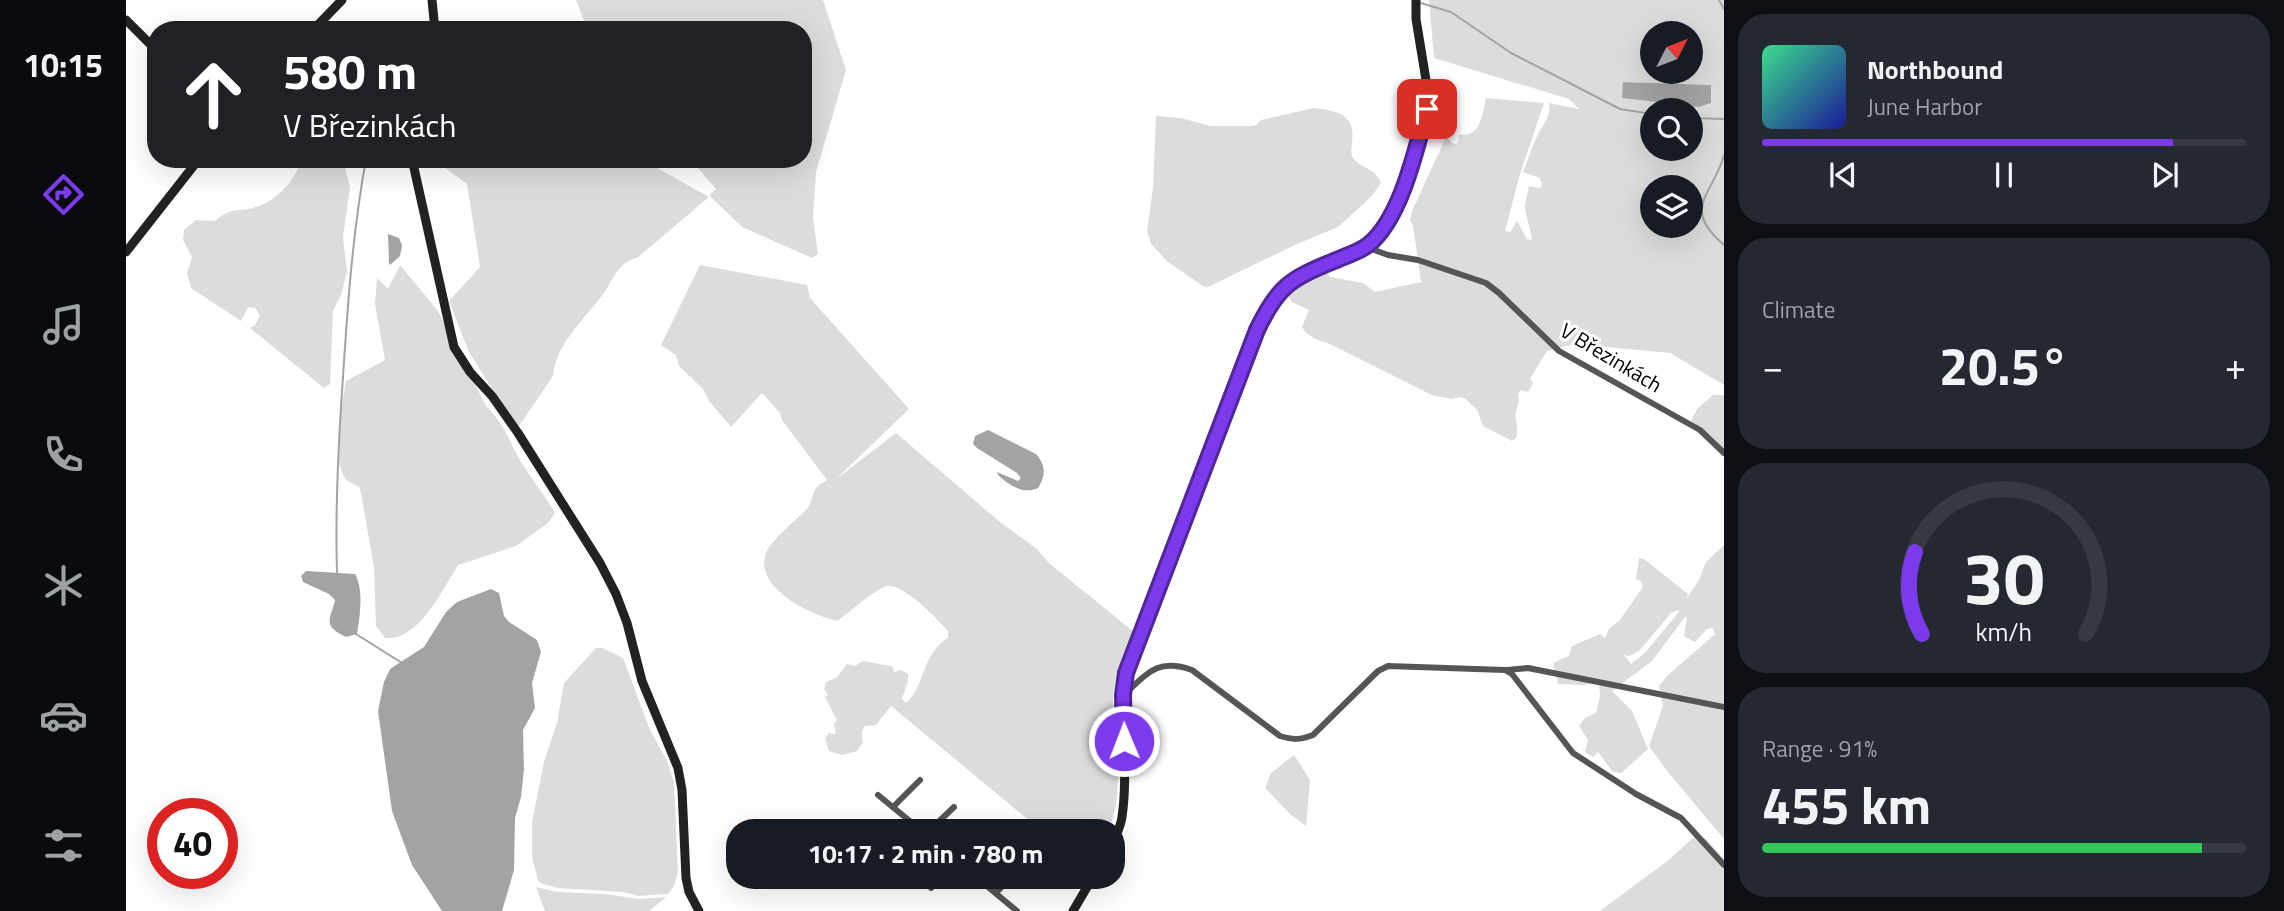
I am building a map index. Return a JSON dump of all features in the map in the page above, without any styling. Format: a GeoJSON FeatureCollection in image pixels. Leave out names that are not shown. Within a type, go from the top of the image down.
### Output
{"type":"FeatureCollection","features":[{"type":"Feature","properties":{"kind":"street"},"geometry":{"type":"LineString","coordinates":[[322,21],[342,0]]}},
{"type":"Feature","properties":{"kind":"street"},"geometry":{"type":"LineString","coordinates":[[432,0],[434,21]]}},
{"type":"Feature","properties":{"kind":"street"},"geometry":{"type":"LineString","coordinates":[[1122,819],[1123,695],[1126,673],[1263,318],[1269,306],[1287,285],[1303,273],[1366,247],[1381,233],[1393,213],[1418,144],[1427,109],[1416,0]]}},
{"type":"Feature","properties":{"kind":"street"},"geometry":{"type":"LineString","coordinates":[[126,20],[147,41]]}},
{"type":"Feature","properties":{"kind":"street"},"geometry":{"type":"LineString","coordinates":[[126,252],[192,168]]}},
{"type":"Feature","properties":{"kind":"street"},"geometry":{"type":"LineString","coordinates":[[414,168],[454,346],[470,372],[492,396],[518,433],[600,563],[619,604],[642,681],[678,768],[682,790],[686,878],[688,892],[696,908]]}},
{"type":"Feature","properties":{"kind":"street","name":"V Březinkách"},"geometry":{"type":"LineString","coordinates":[[1366,247],[1388,255],[1418,260],[1486,283],[1559,351],[1700,430],[1724,453]]}},
{"type":"Feature","properties":{"kind":"street"},"geometry":{"type":"LineString","coordinates":[[1123,695],[1153,668],[1177,665],[1192,670],[1280,736],[1292,740],[1313,735],[1378,671],[1388,666],[1505,670],[1528,668],[1724,707]]}},
{"type":"Feature","properties":{"kind":"street"},"geometry":{"type":"LineString","coordinates":[[1505,670],[1512,674],[1573,753],[1636,794],[1681,818],[1724,865]]}},
{"type":"Feature","properties":{"kind":"street"},"geometry":{"type":"LineString","coordinates":[[893,807],[920,780]]}},
{"type":"Feature","properties":{"kind":"street"},"geometry":{"type":"LineString","coordinates":[[878,795],[908,819]]}},
{"type":"Feature","properties":{"kind":"street"},"geometry":{"type":"LineString","coordinates":[[942,819],[954,807]]}},
{"type":"Feature","properties":{"kind":"street"},"geometry":{"type":"LineString","coordinates":[[991,889],[1017,911]]}},
{"type":"Feature","properties":{"kind":"street"},"geometry":{"type":"LineString","coordinates":[[996,893],[1000,889]]}},
{"type":"Feature","properties":{"kind":"street"},"geometry":{"type":"LineString","coordinates":[[1073,911],[1086,889]]}},
{"type":"Feature","properties":{"kind":"shaded area"},"geometry":{"type":"Polygon","coordinates":[[[576,0],[823,0],[846,70],[816,172],[813,218],[818,254],[812,258],[742,227],[711,197],[710,194],[716,189],[698,168],[812,168],[812,21],[584,21],[576,0]]]}},
{"type":"Feature","properties":{"kind":"shaded area"},"geometry":{"type":"Polygon","coordinates":[[[1429,0],[1724,0],[1724,385],[1670,353],[1574,344],[1547,351],[1530,379],[1533,383],[1528,392],[1521,390],[1518,394],[1517,432],[1512,441],[1483,426],[1477,410],[1466,399],[1432,395],[1314,338],[1304,330],[1302,327],[1309,310],[1292,302],[1289,297],[1300,284],[1321,273],[1326,271],[1330,277],[1363,283],[1375,292],[1421,282],[1410,220],[1412,211],[1446,137],[1454,144],[1458,143],[1459,134],[1472,133],[1482,118],[1486,98],[1544,103],[1520,174],[1505,231],[1510,232],[1517,221],[1527,239],[1532,240],[1525,204],[1529,186],[1540,188],[1542,185],[1540,178],[1523,172],[1548,116],[1549,103],[1579,109],[1569,99],[1434,58],[1429,0]],[[1640,21],[1640,83],[1623,82],[1623,98],[1640,100],[1640,161],[1703,161],[1703,106],[1711,103],[1711,85],[1682,84],[1703,84],[1703,21],[1640,21]]]}},
{"type":"Feature","properties":{"kind":"shaded area"},"geometry":{"type":"Polygon","coordinates":[[[1623,82],[1711,85],[1711,103],[1703,106],[1703,98],[1640,98],[1640,100],[1622,98],[1623,82]]]}},
{"type":"Feature","properties":{"kind":"shaded area"},"geometry":{"type":"Polygon","coordinates":[[[1314,108],[1337,112],[1348,119],[1352,132],[1353,158],[1373,172],[1381,183],[1372,196],[1338,227],[1208,287],[1168,262],[1151,244],[1147,231],[1153,188],[1156,116],[1181,118],[1210,126],[1252,126],[1261,120],[1314,108]]]}},
{"type":"Feature","properties":{"kind":"shaded area"},"geometry":{"type":"Polygon","coordinates":[[[298,168],[345,168],[350,187],[343,237],[347,272],[341,295],[333,311],[330,384],[324,388],[250,328],[255,325],[260,315],[255,308],[248,307],[241,321],[191,288],[187,273],[192,257],[183,240],[184,230],[196,220],[215,221],[230,212],[264,204],[290,181],[298,168]]]}},
{"type":"Feature","properties":{"kind":"shaded area"},"geometry":{"type":"Polygon","coordinates":[[[445,168],[657,168],[709,197],[637,258],[621,267],[565,342],[555,364],[553,376],[517,429],[469,352],[449,301],[480,267],[467,184],[445,168]]]}},
{"type":"Feature","properties":{"kind":"shaded area"},"geometry":{"type":"Polygon","coordinates":[[[388,234],[399,238],[402,245],[400,256],[390,265],[389,263],[388,234]]]}},
{"type":"Feature","properties":{"kind":"shaded area"},"geometry":{"type":"Polygon","coordinates":[[[400,265],[438,311],[486,406],[500,422],[520,461],[555,513],[548,523],[516,546],[458,565],[437,600],[419,623],[397,637],[385,638],[376,626],[374,567],[361,493],[359,487],[345,478],[338,445],[346,381],[385,360],[375,304],[377,278],[388,289],[400,265]]]}},
{"type":"Feature","properties":{"kind":"shaded area"},"geometry":{"type":"Polygon","coordinates":[[[700,265],[807,285],[810,298],[909,409],[835,480],[896,433],[1134,632],[1120,665],[1114,691],[1118,783],[1112,819],[1028,819],[891,706],[876,725],[865,726],[863,742],[857,751],[842,755],[829,751],[825,738],[829,733],[836,734],[834,724],[837,720],[825,697],[828,695],[824,689],[826,682],[837,677],[847,664],[855,666],[863,661],[890,666],[894,672],[901,670],[908,674],[902,699],[906,703],[917,689],[933,653],[948,638],[948,631],[919,603],[894,587],[887,586],[876,591],[837,621],[800,606],[776,588],[768,578],[764,566],[766,553],[778,536],[806,510],[816,488],[827,480],[782,420],[780,413],[762,393],[731,427],[709,401],[703,389],[679,366],[676,355],[661,345],[700,265]]]}},
{"type":"Feature","properties":{"kind":"shaded area"},"geometry":{"type":"Polygon","coordinates":[[[1713,395],[1724,395],[1724,451],[1711,436],[1691,421],[1697,409],[1713,395]]]}},
{"type":"Feature","properties":{"kind":"shaded area"},"geometry":{"type":"Polygon","coordinates":[[[988,430],[1036,454],[1044,471],[1038,488],[1022,490],[998,475],[997,472],[1018,481],[1021,478],[973,444],[975,436],[988,430]]]}},
{"type":"Feature","properties":{"kind":"shaded area"},"geometry":{"type":"Polygon","coordinates":[[[1724,545],[1724,839],[1649,746],[1663,706],[1659,686],[1715,634],[1713,628],[1707,629],[1695,642],[1684,636],[1685,617],[1652,661],[1612,691],[1632,711],[1648,749],[1621,773],[1613,772],[1598,752],[1593,757],[1585,752],[1588,740],[1579,726],[1585,718],[1596,713],[1600,696],[1599,680],[1585,685],[1558,684],[1553,663],[1569,656],[1572,646],[1600,634],[1605,638],[1609,629],[1620,620],[1643,587],[1641,581],[1636,579],[1639,558],[1644,559],[1688,594],[1687,598],[1700,578],[1706,562],[1724,545]],[[1678,610],[1671,613],[1639,651],[1629,656],[1624,655],[1631,664],[1646,652],[1678,610]]]}},
{"type":"Feature","properties":{"kind":"shaded area"},"geometry":{"type":"Polygon","coordinates":[[[306,571],[355,574],[360,595],[357,634],[346,637],[333,629],[330,617],[335,600],[329,594],[303,582],[301,576],[306,571]]]}},
{"type":"Feature","properties":{"kind":"shaded area"},"geometry":{"type":"Polygon","coordinates":[[[491,589],[499,593],[504,616],[537,640],[541,652],[532,683],[535,708],[523,730],[524,769],[521,797],[515,818],[514,870],[502,911],[442,911],[412,865],[392,811],[378,711],[384,682],[390,669],[424,647],[446,612],[457,602],[491,589]]]}},
{"type":"Feature","properties":{"kind":"shaded area"},"geometry":{"type":"Polygon","coordinates":[[[596,648],[623,658],[650,730],[667,761],[674,782],[678,872],[674,886],[668,894],[638,896],[623,892],[557,888],[538,880],[532,857],[532,822],[544,762],[557,723],[564,683],[596,648]]]}},
{"type":"Feature","properties":{"kind":"shaded area"},"geometry":{"type":"Polygon","coordinates":[[[1294,755],[1310,780],[1306,826],[1265,788],[1271,773],[1294,755]]]}},
{"type":"Feature","properties":{"kind":"shaded area"},"geometry":{"type":"Polygon","coordinates":[[[1695,836],[1706,839],[1724,859],[1724,911],[1600,911],[1670,859],[1695,836]]]}},
{"type":"Feature","properties":{"kind":"shaded area"},"geometry":{"type":"Polygon","coordinates":[[[536,887],[558,892],[639,899],[666,897],[649,911],[545,911],[536,887]]]}},
{"type":"Feature","properties":{"kind":"waterway"},"geometry":{"type":"LineString","coordinates":[[1719,0],[1724,9]]}},
{"type":"Feature","properties":{"kind":"waterway"},"geometry":{"type":"LineString","coordinates":[[1421,3],[1451,12],[1511,53],[1620,109],[1640,112]]}},
{"type":"Feature","properties":{"kind":"waterway"},"geometry":{"type":"LineString","coordinates":[[1703,118],[1724,119]]}},
{"type":"Feature","properties":{"kind":"waterway"},"geometry":{"type":"LineString","coordinates":[[1724,155],[1703,201],[1702,211],[1704,221],[1711,232],[1724,245]]}},
{"type":"Feature","properties":{"kind":"waterway"},"geometry":{"type":"LineString","coordinates":[[337,573],[337,483],[346,334],[364,168]]}},
{"type":"Feature","properties":{"kind":"waterway"},"geometry":{"type":"LineString","coordinates":[[356,634],[402,663]]}},
{"type":"Feature","properties":{"kind":"route"},"geometry":{"type":"LineString","coordinates":[[1124,741],[1123,695],[1126,673],[1257,330],[1269,306],[1287,285],[1303,273],[1366,247],[1381,233],[1393,213],[1418,144],[1427,109]]}}]}
